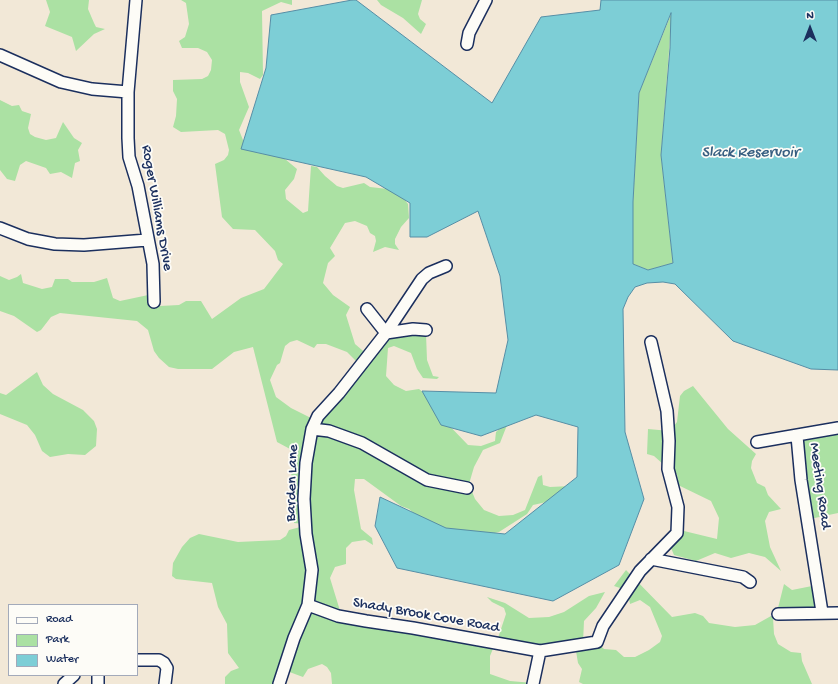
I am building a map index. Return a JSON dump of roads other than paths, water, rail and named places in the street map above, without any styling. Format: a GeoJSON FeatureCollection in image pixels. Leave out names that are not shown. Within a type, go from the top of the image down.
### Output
{"type":"FeatureCollection","features":[{"type":"Feature","properties":{"kind":"street","name":"Roger Williams Drive"},"geometry":{"type":"LineString","coordinates":[[136,0],[128,92],[129,157],[138,186],[147,240],[153,264],[154,302]]}},
{"type":"Feature","properties":{"kind":"street"},"geometry":{"type":"LineString","coordinates":[[467,44],[469,33],[486,0]]}},
{"type":"Feature","properties":{"kind":"street"},"geometry":{"type":"LineString","coordinates":[[0,55],[61,82],[92,89],[128,92]]}},
{"type":"Feature","properties":{"kind":"street"},"geometry":{"type":"LineString","coordinates":[[0,228],[28,239],[55,244],[84,245],[147,240]]}},
{"type":"Feature","properties":{"kind":"street","name":"Barden Lane"},"geometry":{"type":"LineString","coordinates":[[279,684],[294,638],[308,605],[312,570],[306,534],[304,499],[306,463],[312,429],[318,416],[339,393],[386,333],[422,278],[429,273],[446,266]]}},
{"type":"Feature","properties":{"kind":"street"},"geometry":{"type":"LineString","coordinates":[[367,309],[386,333],[413,329],[426,330]]}},
{"type":"Feature","properties":{"kind":"street"},"geometry":{"type":"LineString","coordinates":[[651,342],[667,411],[669,440],[668,470],[678,507],[677,533],[651,559]]}},
{"type":"Feature","properties":{"kind":"street"},"geometry":{"type":"LineString","coordinates":[[757,442],[838,428]]}},
{"type":"Feature","properties":{"kind":"street"},"geometry":{"type":"LineString","coordinates":[[312,429],[329,431],[362,444],[427,480],[467,488]]}},
{"type":"Feature","properties":{"kind":"street","name":"Meeting Road"},"geometry":{"type":"LineString","coordinates":[[797,436],[801,480],[822,612]]}},
{"type":"Feature","properties":{"kind":"street"},"geometry":{"type":"LineString","coordinates":[[651,559],[743,577],[750,582]]}},
{"type":"Feature","properties":{"kind":"street","name":"Shady Brook Cove Road"},"geometry":{"type":"LineString","coordinates":[[308,605],[338,616],[540,651],[597,642],[603,626],[640,571],[651,559]]}},
{"type":"Feature","properties":{"kind":"street"},"geometry":{"type":"LineString","coordinates":[[778,614],[822,612],[838,613]]}},
{"type":"Feature","properties":{"kind":"street"},"geometry":{"type":"LineString","coordinates":[[533,684],[540,651]]}},
{"type":"Feature","properties":{"kind":"street"},"geometry":{"type":"LineString","coordinates":[[138,660],[159,660],[164,663],[167,668],[165,684]]}},
{"type":"Feature","properties":{"kind":"street"},"geometry":{"type":"LineString","coordinates":[[64,684],[73,676]]}},
{"type":"Feature","properties":{"kind":"water","name":"Slack Reservoir"},"geometry":{"type":"Polygon","coordinates":[[[356,0],[492,103],[541,17],[600,10],[601,0],[838,0],[838,370],[811,369],[733,341],[675,284],[663,282],[647,283],[635,287],[628,297],[623,309],[625,432],[644,499],[619,565],[553,601],[397,568],[375,526],[380,497],[446,528],[505,534],[577,477],[578,427],[536,415],[481,436],[441,425],[422,391],[496,393],[508,340],[500,276],[478,211],[427,237],[410,237],[410,203],[366,177],[241,149],[266,68],[271,15],[356,0]],[[671,13],[639,93],[633,202],[633,264],[648,270],[673,263],[661,155],[670,48],[671,13]]]}}]}
